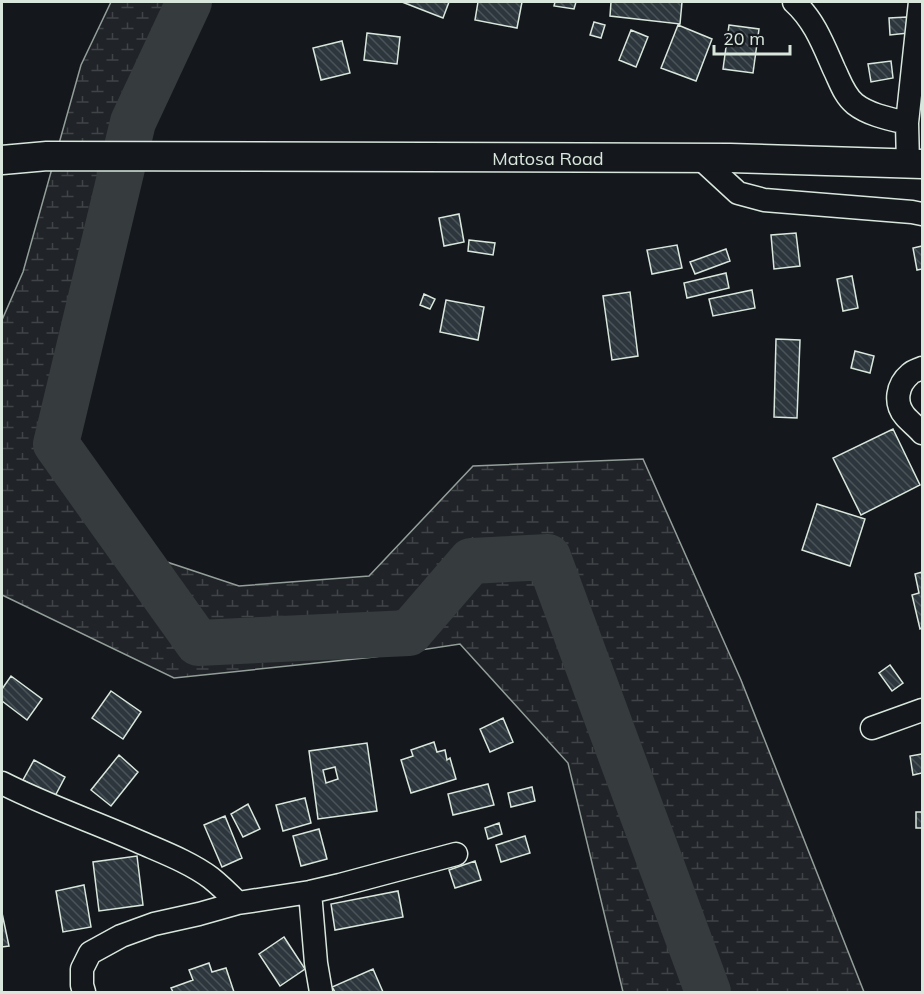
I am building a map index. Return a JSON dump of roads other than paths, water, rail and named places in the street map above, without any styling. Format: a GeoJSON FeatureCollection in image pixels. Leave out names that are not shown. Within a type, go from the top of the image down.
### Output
{"type":"FeatureCollection","features":[{"type":"Feature","properties":{"kind":"street"},"geometry":{"type":"LineString","coordinates":[[794,2],[804,11],[819,34],[844,91],[855,104],[878,116],[907,123]]}},
{"type":"Feature","properties":{"kind":"street"},"geometry":{"type":"LineString","coordinates":[[915,164],[907,123],[920,2]]}},
{"type":"Feature","properties":{"kind":"street","name":"Matosa Road"},"geometry":{"type":"LineString","coordinates":[[2,160],[47,156],[730,158],[915,164]]}},
{"type":"Feature","properties":{"kind":"street"},"geometry":{"type":"LineString","coordinates":[[700,158],[738,193],[764,200],[922,214]]}},
{"type":"Feature","properties":{"kind":"street"},"geometry":{"type":"LineString","coordinates":[[922,368],[910,374],[901,384],[898,395],[899,406],[905,416],[922,433]]}},
{"type":"Feature","properties":{"kind":"street"},"geometry":{"type":"LineString","coordinates":[[872,728],[922,710]]}},
{"type":"Feature","properties":{"kind":"street"},"geometry":{"type":"LineString","coordinates":[[2,783],[192,866],[212,878],[238,903]]}},
{"type":"Feature","properties":{"kind":"street"},"geometry":{"type":"LineString","coordinates":[[84,993],[82,969],[90,953],[121,936],[154,924],[238,903],[310,892],[456,854]]}},
{"type":"Feature","properties":{"kind":"street"},"geometry":{"type":"LineString","coordinates":[[310,892],[321,993]]}},
{"type":"Feature","properties":{"kind":"waterway"},"geometry":{"type":"LineString","coordinates":[[189,2],[133,122],[56,444],[198,643],[409,633],[471,561],[548,557],[708,992]]}}]}
